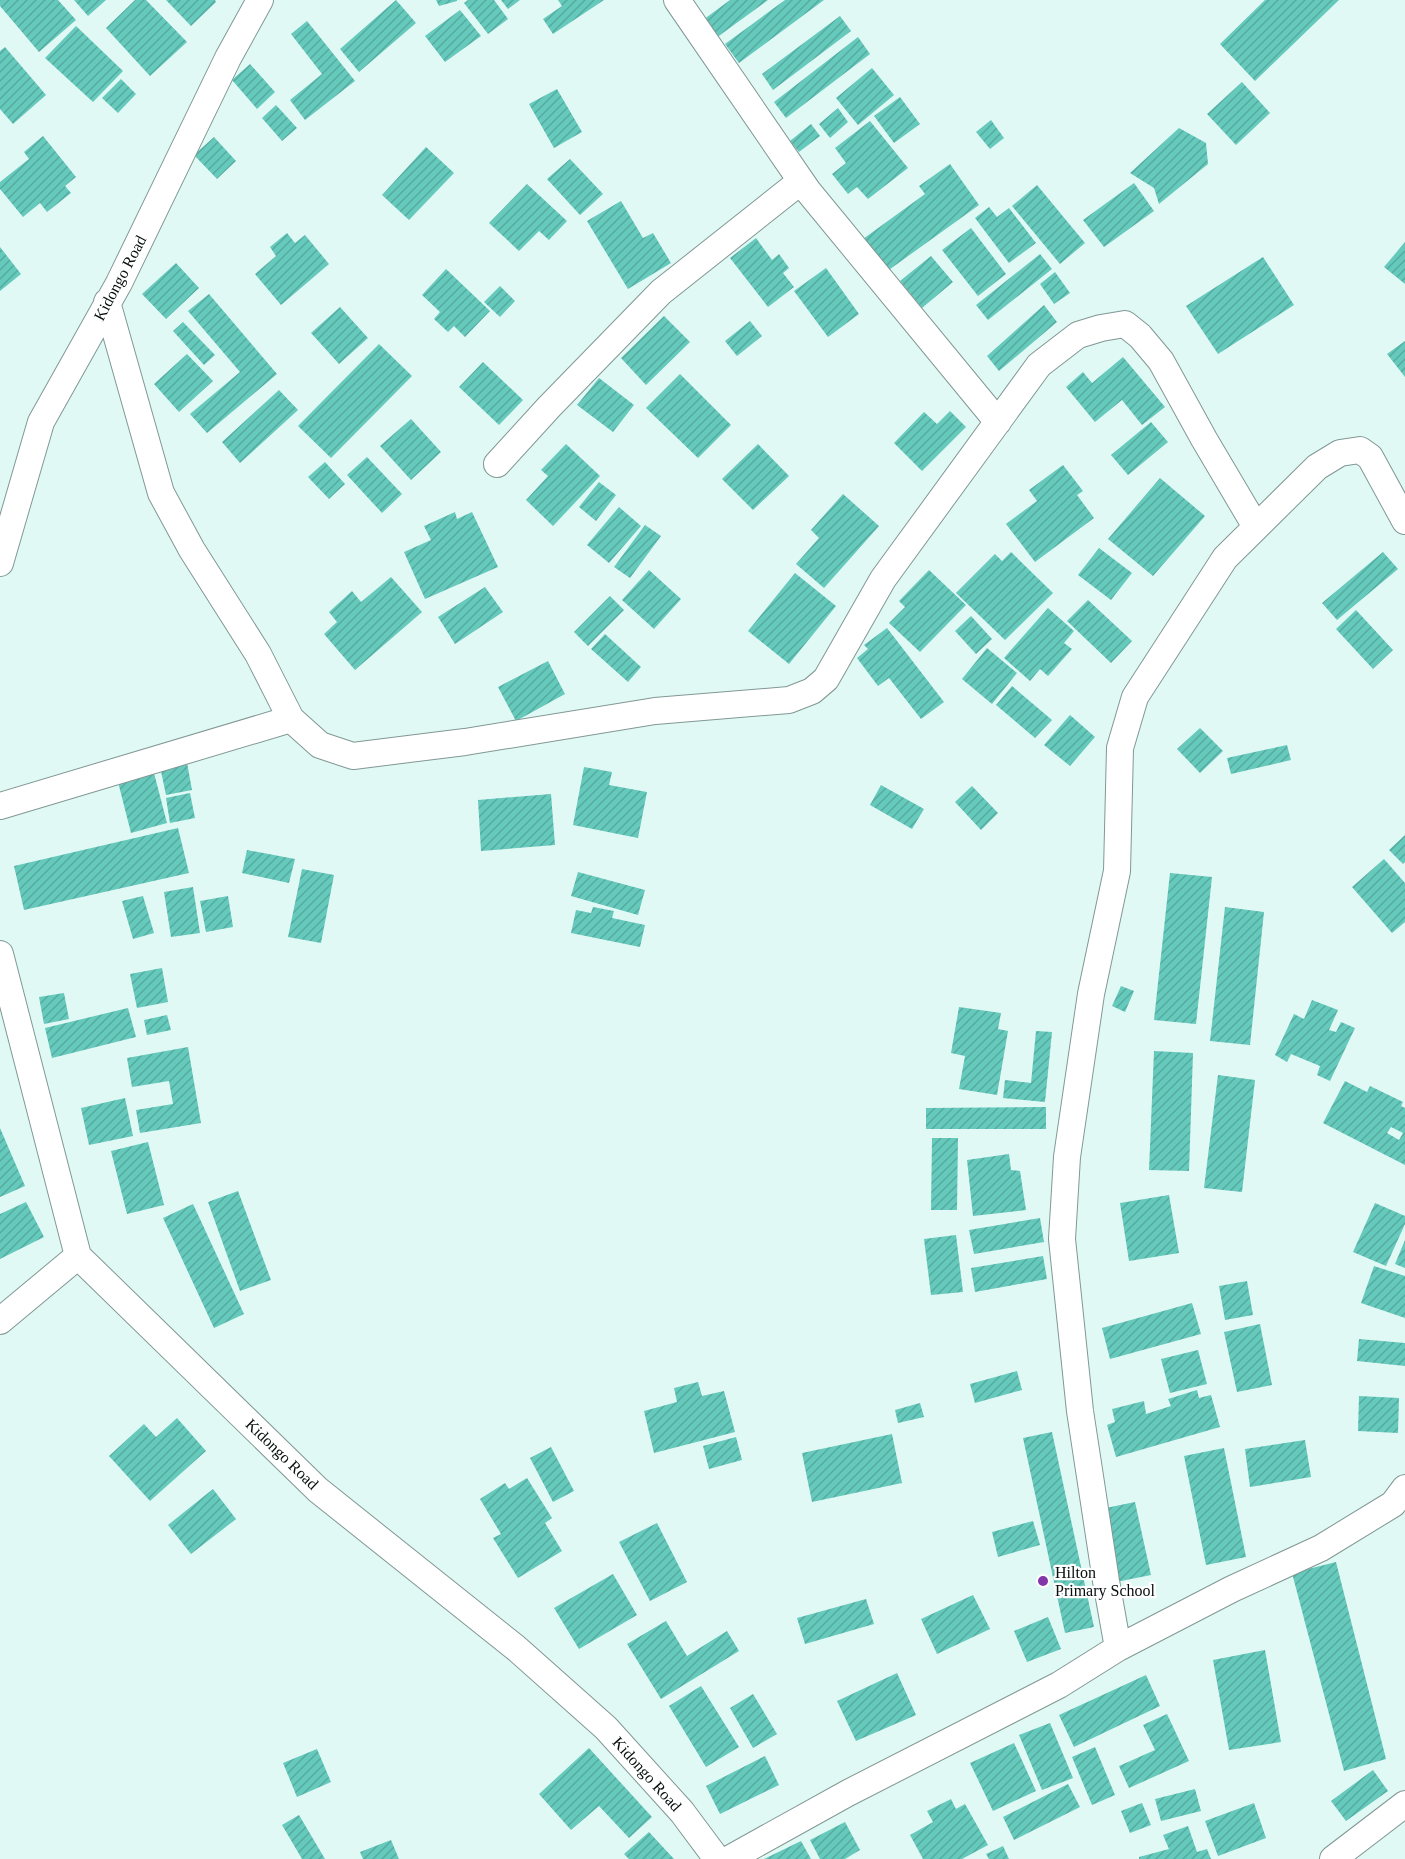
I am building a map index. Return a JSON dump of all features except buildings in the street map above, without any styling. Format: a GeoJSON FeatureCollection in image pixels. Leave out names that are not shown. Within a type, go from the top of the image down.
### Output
{"type":"FeatureCollection","features":[{"type":"Feature","properties":{"kind":"street","name":"Kidongo Road"},"geometry":{"type":"LineString","coordinates":[[0,563],[41,422],[119,283],[228,58],[260,0]]}},
{"type":"Feature","properties":{"kind":"street"},"geometry":{"type":"LineString","coordinates":[[678,0],[801,181],[998,422]]}},
{"type":"Feature","properties":{"kind":"street"},"geometry":{"type":"LineString","coordinates":[[497,464],[661,292],[801,181]]}},
{"type":"Feature","properties":{"kind":"street"},"geometry":{"type":"LineString","coordinates":[[107,302],[161,493],[192,550],[258,654],[291,719],[320,745],[354,756],[476,740],[655,711],[789,700],[812,692],[826,679],[883,579],[1040,365],[1078,334],[1101,328],[1125,324],[1140,336],[1161,360],[1256,527]]}},
{"type":"Feature","properties":{"kind":"street"},"geometry":{"type":"LineString","coordinates":[[1118,1648],[1080,1411],[1062,1239],[1067,1157],[1091,994],[1117,871],[1120,748],[1136,697],[1225,558],[1317,467],[1340,453],[1359,450],[1370,457],[1405,521]]}},
{"type":"Feature","properties":{"kind":"street"},"geometry":{"type":"LineString","coordinates":[[0,806],[291,719]]}},
{"type":"Feature","properties":{"kind":"street"},"geometry":{"type":"LineString","coordinates":[[0,954],[78,1256],[0,1321]]}},
{"type":"Feature","properties":{"kind":"street","name":"Kidongo Road"},"geometry":{"type":"LineString","coordinates":[[78,1256],[318,1490],[516,1648],[606,1728],[682,1812],[717,1859]]}},
{"type":"Feature","properties":{"kind":"street"},"geometry":{"type":"LineString","coordinates":[[729,1859],[859,1788],[1059,1685],[1118,1648],[1232,1589],[1321,1548],[1393,1504],[1405,1488]]}},
{"type":"Feature","properties":{"kind":"street"},"geometry":{"type":"LineString","coordinates":[[1333,1859],[1405,1804]]}},
{"type":"Feature","properties":{"kind":"place","name":"Hilton Primary School"},"geometry":{"type":"Point","coordinates":[1043,1581]}}]}
